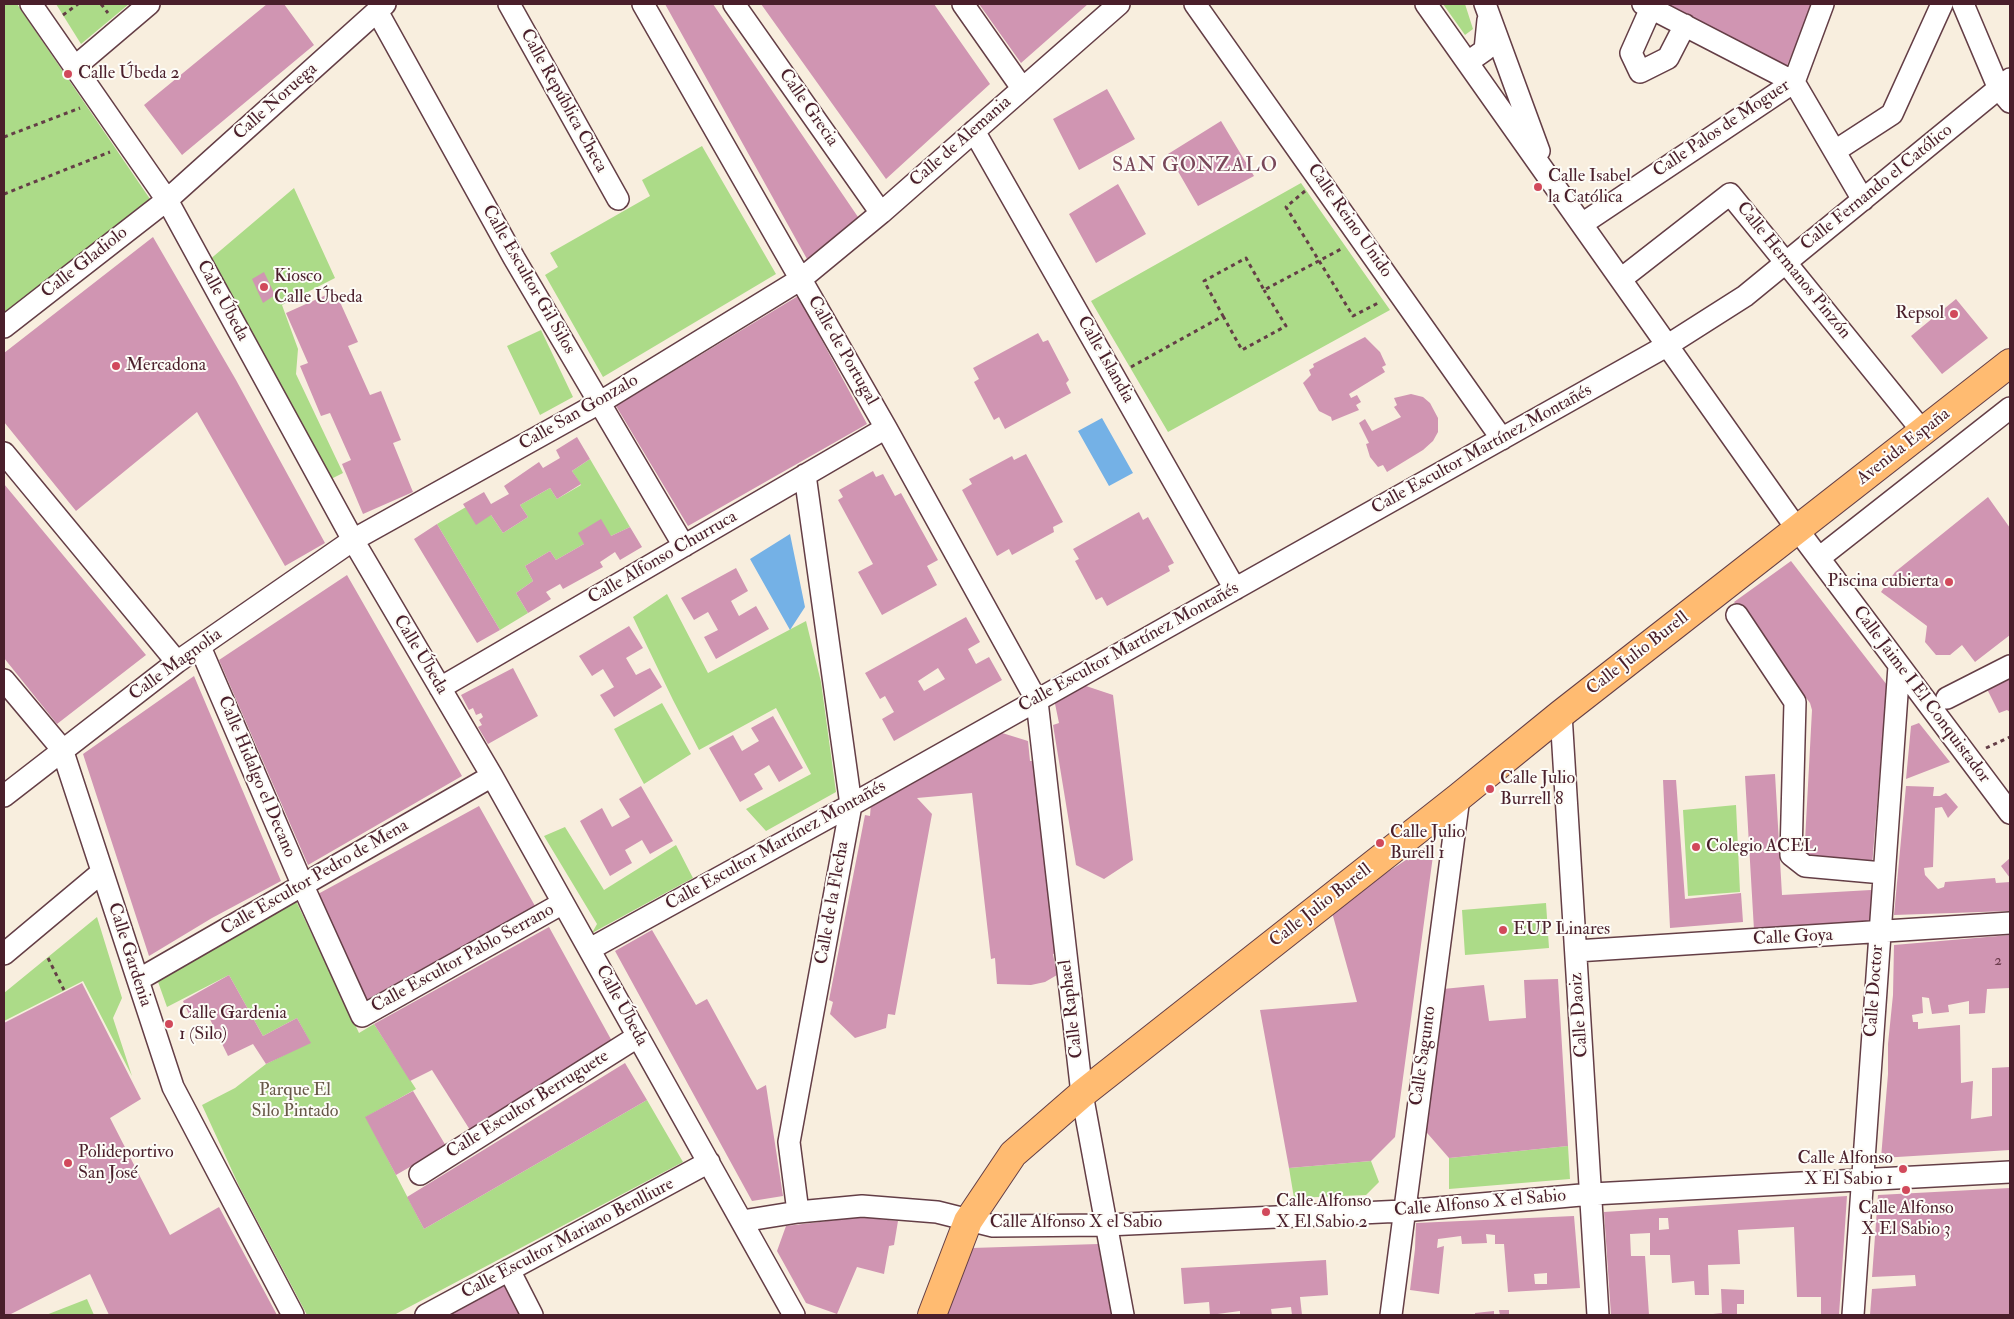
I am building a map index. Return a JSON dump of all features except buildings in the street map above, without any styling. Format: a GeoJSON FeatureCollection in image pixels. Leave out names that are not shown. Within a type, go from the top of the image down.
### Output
{"type":"FeatureCollection","features":[{"type":"Feature","properties":{"kind":"main road","name":"Avenida España"},"geometry":{"type":"LineString","coordinates":[[1797,529],[1924,432],[2010,363]]}},
{"type":"Feature","properties":{"kind":"main road","name":"Calle Julio Burell"},"geometry":{"type":"LineString","coordinates":[[932,1315],[968,1221],[1013,1154],[1082,1094],[1797,529]]}},
{"type":"Feature","properties":{"kind":"street","name":"Calle Úbeda"},"geometry":{"type":"LineString","coordinates":[[31,4],[76,66],[167,200],[353,540],[492,776],[794,1315]]}},
{"type":"Feature","properties":{"kind":"street"},"geometry":{"type":"LineString","coordinates":[[76,66],[149,4]]}},
{"type":"Feature","properties":{"kind":"street","name":"Calle República Checa"},"geometry":{"type":"LineString","coordinates":[[509,4],[618,199]]}},
{"type":"Feature","properties":{"kind":"street","name":"Calle de Portugal"},"geometry":{"type":"LineString","coordinates":[[643,4],[886,428],[1037,700]]}},
{"type":"Feature","properties":{"kind":"street","name":"Calle Grecia"},"geometry":{"type":"LineString","coordinates":[[734,4],[881,213]]}},
{"type":"Feature","properties":{"kind":"street"},"geometry":{"type":"LineString","coordinates":[[963,4],[1022,88]]}},
{"type":"Feature","properties":{"kind":"street","name":"Calle de Alemania"},"geometry":{"type":"LineString","coordinates":[[801,279],[881,213],[1119,4]]}},
{"type":"Feature","properties":{"kind":"street","name":"Calle Reino Unido"},"geometry":{"type":"LineString","coordinates":[[1195,4],[1502,439]]}},
{"type":"Feature","properties":{"kind":"street"},"geometry":{"type":"LineString","coordinates":[[1426,4],[1797,529]]}},
{"type":"Feature","properties":{"kind":"street","name":"Calle Palos de Moguer"},"geometry":{"type":"LineString","coordinates":[[1582,224],[1794,82],[1824,4]]}},
{"type":"Feature","properties":{"kind":"street"},"geometry":{"type":"LineString","coordinates":[[1834,151],[1892,114],[1942,4]]}},
{"type":"Feature","properties":{"kind":"street"},"geometry":{"type":"LineString","coordinates":[[1963,4],[2007,90]]}},
{"type":"Feature","properties":{"kind":"street"},"geometry":{"type":"LineString","coordinates":[[1685,25],[1668,58],[1640,72],[1631,53],[1647,6],[1685,25],[1794,82],[1863,200]]}},
{"type":"Feature","properties":{"kind":"street","name":"Calle Noruega"},"geometry":{"type":"LineString","coordinates":[[167,200],[381,7]]}},
{"type":"Feature","properties":{"kind":"street","name":"Calle Escultor Gil Silos"},"geometry":{"type":"LineString","coordinates":[[381,7],[514,258],[684,546]]}},
{"type":"Feature","properties":{"kind":"street"},"geometry":{"type":"LineString","coordinates":[[1468,62],[1485,50],[1487,9]]}},
{"type":"Feature","properties":{"kind":"street"},"geometry":{"type":"LineString","coordinates":[[1487,9],[1548,176]]}},
{"type":"Feature","properties":{"kind":"street","name":"Calle Fernando el Católico"},"geometry":{"type":"LineString","coordinates":[[1668,345],[1745,296],[1863,200],[2007,90]]}},
{"type":"Feature","properties":{"kind":"street","name":"Calle Islandia"},"geometry":{"type":"LineString","coordinates":[[974,131],[1235,589]]}},
{"type":"Feature","properties":{"kind":"street","name":"Calle Hermanos Pinzón"},"geometry":{"type":"LineString","coordinates":[[1621,280],[1730,194],[1924,432]]}},
{"type":"Feature","properties":{"kind":"street","name":"Calle Gladiolo"},"geometry":{"type":"LineString","coordinates":[[4,327],[167,200]]}},
{"type":"Feature","properties":{"kind":"street","name":"Calle San Gonzalo"},"geometry":{"type":"LineString","coordinates":[[353,540],[599,403],[801,279]]}},
{"type":"Feature","properties":{"kind":"street","name":"Calle Escultor Martínez Montañés"},"geometry":{"type":"LineString","coordinates":[[590,949],[1668,345]]}},
{"type":"Feature","properties":{"kind":"street","name":"Avenida España"},"geometry":{"type":"LineString","coordinates":[[1819,558],[2010,408]]}},
{"type":"Feature","properties":{"kind":"street","name":"Calle Alfonso Churruca"},"geometry":{"type":"LineString","coordinates":[[440,688],[886,428]]}},
{"type":"Feature","properties":{"kind":"street"},"geometry":{"type":"LineString","coordinates":[[4,453],[177,662]]}},
{"type":"Feature","properties":{"kind":"street","name":"Calle de la Flecha"},"geometry":{"type":"LineString","coordinates":[[798,1212],[789,1142],[850,805],[805,475]]}},
{"type":"Feature","properties":{"kind":"street","name":"Calle Jaime I El Conquistador"},"geometry":{"type":"LineString","coordinates":[[1797,529],[2010,813]]}},
{"type":"Feature","properties":{"kind":"street","name":"Calle Magnolia"},"geometry":{"type":"LineString","coordinates":[[4,796],[62,749],[177,662],[353,540]]}},
{"type":"Feature","properties":{"kind":"street"},"geometry":{"type":"LineString","coordinates":[[1737,615],[1795,702],[1791,855],[1805,866],[1883,873]]}},
{"type":"Feature","properties":{"kind":"street","name":"Calle Hidalgo el Decano"},"geometry":{"type":"LineString","coordinates":[[200,647],[303,886],[362,1016]]}},
{"type":"Feature","properties":{"kind":"street","name":"Calle Doctor"},"geometry":{"type":"LineString","coordinates":[[1853,1315],[1878,933],[1899,666]]}},
{"type":"Feature","properties":{"kind":"street"},"geometry":{"type":"LineString","coordinates":[[1947,698],[2010,666]]}},
{"type":"Feature","properties":{"kind":"street","name":"Calle Gardenia"},"geometry":{"type":"LineString","coordinates":[[4,680],[62,749],[173,1087],[293,1315]]}},
{"type":"Feature","properties":{"kind":"street","name":"Calle Raphael"},"geometry":{"type":"LineString","coordinates":[[1037,700],[1082,1094],[1123,1315]]}},
{"type":"Feature","properties":{"kind":"street","name":"Calle Daoiz"},"geometry":{"type":"LineString","coordinates":[[1561,714],[1598,1315]]}},
{"type":"Feature","properties":{"kind":"street","name":"Calle Escultor Pedro de Mena"},"geometry":{"type":"LineString","coordinates":[[138,980],[492,776]]}},
{"type":"Feature","properties":{"kind":"street","name":"Calle Sagunto"},"geometry":{"type":"LineString","coordinates":[[1390,1315],[1459,797]]}},
{"type":"Feature","properties":{"kind":"street"},"geometry":{"type":"LineString","coordinates":[[4,954],[102,872]]}},
{"type":"Feature","properties":{"kind":"street","name":"Calle Escultor Pablo Serrano"},"geometry":{"type":"LineString","coordinates":[[362,1016],[564,903]]}},
{"type":"Feature","properties":{"kind":"street","name":"Calle Goya"},"geometry":{"type":"LineString","coordinates":[[1576,951],[2010,923]]}},
{"type":"Feature","properties":{"kind":"street","name":"Calle Escultor Berruguete"},"geometry":{"type":"LineString","coordinates":[[420,1174],[637,1037]]}},
{"type":"Feature","properties":{"kind":"street","name":"Calle Escultor Mariano Benlliure"},"geometry":{"type":"LineString","coordinates":[[426,1315],[709,1162]]}},
{"type":"Feature","properties":{"kind":"street","name":"Calle Alfonso X el Sabio"},"geometry":{"type":"LineString","coordinates":[[742,1221],[798,1212],[862,1206],[937,1212],[993,1226],[1107,1225],[1403,1211],[1592,1194],[2010,1172]]}},
{"type":"Feature","properties":{"kind":"street"},"geometry":{"type":"LineString","coordinates":[[509,1270],[532,1315]]}},
{"type":"Feature","properties":{"kind":"path"},"geometry":{"type":"LineString","coordinates":[[63,15],[78,4]]}},
{"type":"Feature","properties":{"kind":"path"},"geometry":{"type":"LineString","coordinates":[[100,4],[112,18]]}},
{"type":"Feature","properties":{"kind":"path"},"geometry":{"type":"LineString","coordinates":[[4,137],[87,106]]}},
{"type":"Feature","properties":{"kind":"path"},"geometry":{"type":"LineString","coordinates":[[4,194],[116,149]]}},
{"type":"Feature","properties":{"kind":"path"},"geometry":{"type":"LineString","coordinates":[[1306,189],[1286,207],[1318,262],[1353,316],[1383,300]]}},
{"type":"Feature","properties":{"kind":"path"},"geometry":{"type":"LineString","coordinates":[[1264,290],[1346,247]]}},
{"type":"Feature","properties":{"kind":"path"},"geometry":{"type":"LineString","coordinates":[[1246,258],[1264,290],[1286,326],[1242,350],[1204,281],[1246,258]]}},
{"type":"Feature","properties":{"kind":"path"},"geometry":{"type":"LineString","coordinates":[[1130,367],[1222,316]]}},
{"type":"Feature","properties":{"kind":"path"},"geometry":{"type":"LineString","coordinates":[[1986,749],[2010,737]]}},
{"type":"Feature","properties":{"kind":"path"},"geometry":{"type":"LineString","coordinates":[[48,958],[64,990]]}},
{"type":"Feature","properties":{"kind":"green space"},"geometry":{"type":"Polygon","coordinates":[[[4,4],[17,4],[150,199],[4,313],[4,4]]]}},
{"type":"Feature","properties":{"kind":"green space"},"geometry":{"type":"Polygon","coordinates":[[[56,4],[129,4],[81,44],[56,4]]]}},
{"type":"Feature","properties":{"kind":"green space"},"geometry":{"type":"Polygon","coordinates":[[[1443,4],[1465,4],[1473,29],[1465,35],[1443,4]]]}},
{"type":"Feature","properties":{"kind":"green space"},"geometry":{"type":"Polygon","coordinates":[[[702,146],[776,274],[603,377],[545,275],[558,267],[550,253],[650,196],[642,180],[702,146]]]}},
{"type":"Feature","properties":{"kind":"green space"},"geometry":{"type":"Polygon","coordinates":[[[1301,183],[1390,310],[1168,432],[1091,301],[1301,183]]]}},
{"type":"Feature","properties":{"kind":"green space"},"geometry":{"type":"Polygon","coordinates":[[[294,188],[335,278],[282,305],[298,349],[296,374],[343,473],[329,480],[208,261],[294,188]]]}},
{"type":"Feature","properties":{"kind":"green space"},"geometry":{"type":"Polygon","coordinates":[[[541,330],[573,397],[540,415],[507,346],[541,330]]]}},
{"type":"Feature","properties":{"kind":"green space"},"geometry":{"type":"Polygon","coordinates":[[[590,459],[630,527],[611,536],[584,544],[556,560],[550,551],[525,566],[533,581],[516,593],[528,613],[500,630],[437,524],[466,507],[491,515],[503,533],[528,517],[520,505],[550,488],[557,499],[581,485],[572,471],[590,459]]]}},
{"type":"Feature","properties":{"kind":"green space"},"geometry":{"type":"Polygon","coordinates":[[[667,594],[708,673],[806,621],[821,682],[836,792],[766,831],[746,809],[811,774],[776,708],[699,750],[633,617],[667,594]]]}},
{"type":"Feature","properties":{"kind":"green space"},"geometry":{"type":"Polygon","coordinates":[[[662,703],[691,754],[644,784],[614,729],[662,703]]]}},
{"type":"Feature","properties":{"kind":"green space"},"geometry":{"type":"Polygon","coordinates":[[[1736,805],[1740,892],[1688,896],[1683,810],[1736,805]]]}},
{"type":"Feature","properties":{"kind":"green space"},"geometry":{"type":"Polygon","coordinates":[[[565,827],[604,890],[676,845],[693,878],[592,933],[597,924],[544,836],[565,827]]]}},
{"type":"Feature","properties":{"kind":"green space","name":"Parque El Silo Pintado"},"geometry":{"type":"Polygon","coordinates":[[[296,901],[359,1033],[374,1024],[416,1089],[366,1117],[424,1229],[647,1100],[683,1162],[394,1315],[307,1315],[240,1188],[202,1105],[235,1088],[266,1064],[310,1042],[297,1018],[263,1036],[229,975],[167,1007],[157,979],[296,901]]]}},
{"type":"Feature","properties":{"kind":"green space"},"geometry":{"type":"Polygon","coordinates":[[[1546,903],[1549,948],[1465,955],[1462,910],[1546,903]]]}},
{"type":"Feature","properties":{"kind":"green space"},"geometry":{"type":"Polygon","coordinates":[[[97,917],[122,998],[113,1018],[132,1076],[83,981],[4,1021],[4,993],[97,917]]]}},
{"type":"Feature","properties":{"kind":"green space"},"geometry":{"type":"Polygon","coordinates":[[[1568,1146],[1570,1179],[1449,1189],[1449,1158],[1568,1146]]]}},
{"type":"Feature","properties":{"kind":"green space"},"geometry":{"type":"Polygon","coordinates":[[[1371,1161],[1379,1182],[1366,1195],[1294,1198],[1289,1168],[1371,1161]]]}},
{"type":"Feature","properties":{"kind":"green space"},"geometry":{"type":"Polygon","coordinates":[[[87,1299],[94,1315],[46,1315],[87,1299]]]}},
{"type":"Feature","properties":{"kind":"water"},"geometry":{"type":"Polygon","coordinates":[[[1102,418],[1133,473],[1109,486],[1078,431],[1102,418]]]}},
{"type":"Feature","properties":{"kind":"water"},"geometry":{"type":"Polygon","coordinates":[[[790,534],[805,607],[790,630],[750,559],[790,534]]]}},
{"type":"Feature","properties":{"kind":"place","name":"Calle Úbeda 2"},"geometry":{"type":"Point","coordinates":[68,74]}},
{"type":"Feature","properties":{"kind":"place","name":"Calle Isabel la Católica"},"geometry":{"type":"Point","coordinates":[1538,187]}},
{"type":"Feature","properties":{"kind":"place","name":"Kiosco Calle Úbeda"},"geometry":{"type":"Point","coordinates":[264,287]}},
{"type":"Feature","properties":{"kind":"place","name":"Repsol"},"geometry":{"type":"Point","coordinates":[1954,314]}},
{"type":"Feature","properties":{"kind":"place","name":"Mercadona"},"geometry":{"type":"Point","coordinates":[116,366]}},
{"type":"Feature","properties":{"kind":"place","name":"Piscina cubierta"},"geometry":{"type":"Point","coordinates":[1949,582]}},
{"type":"Feature","properties":{"kind":"place","name":"Calle Julio Burrell 8"},"geometry":{"type":"Point","coordinates":[1490,789]}},
{"type":"Feature","properties":{"kind":"place","name":"Calle Julio Burell 1"},"geometry":{"type":"Point","coordinates":[1380,843]}},
{"type":"Feature","properties":{"kind":"place","name":"Colegio ACEL"},"geometry":{"type":"Point","coordinates":[1696,847]}},
{"type":"Feature","properties":{"kind":"place","name":"EUP Linares"},"geometry":{"type":"Point","coordinates":[1503,930]}},
{"type":"Feature","properties":{"kind":"place","name":"Calle Gardenia 1 (Silo)"},"geometry":{"type":"Point","coordinates":[169,1024]}},
{"type":"Feature","properties":{"kind":"place","name":"Polideportivo San José"},"geometry":{"type":"Point","coordinates":[68,1163]}},
{"type":"Feature","properties":{"kind":"place","name":"Calle Alfonso X El Sabio 1"},"geometry":{"type":"Point","coordinates":[1903,1169]}},
{"type":"Feature","properties":{"kind":"place","name":"Calle Alfonso X El Sabio 3"},"geometry":{"type":"Point","coordinates":[1906,1190]}},
{"type":"Feature","properties":{"kind":"place","name":"Calle Alfonso X El Sabio 2"},"geometry":{"type":"Point","coordinates":[1266,1212]}},
{"type":"Feature","properties":{"kind":"district","name":"SAN GONZALO"},"geometry":{"type":"Point","coordinates":[1195,167]}}]}
